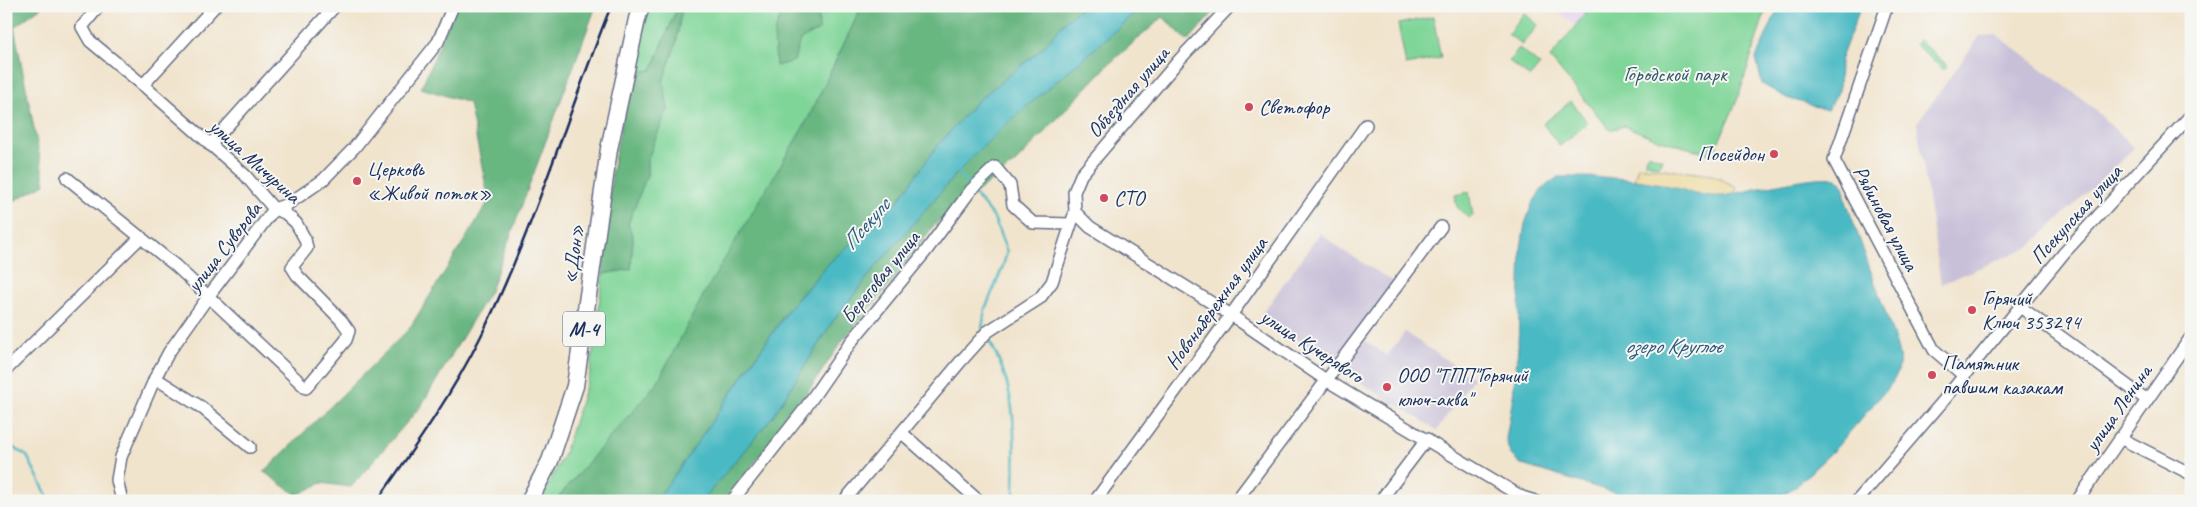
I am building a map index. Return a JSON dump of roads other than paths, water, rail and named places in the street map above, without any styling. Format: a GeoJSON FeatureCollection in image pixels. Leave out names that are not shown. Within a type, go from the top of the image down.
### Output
{"type":"FeatureCollection","features":[{"type":"Feature","properties":{"kind":"highway","name":"«Дон»"},"geometry":{"type":"LineString","coordinates":[[529,501],[550,461],[575,386],[608,149],[641,6]]}},
{"type":"Feature","properties":{"kind":"street","name":"улица Мичурина"},"geometry":{"type":"LineString","coordinates":[[99,6],[82,28],[90,42],[143,84],[245,175],[274,210],[285,213],[296,224],[305,239],[306,248],[292,267],[297,275],[341,320],[348,331],[346,340],[306,388],[208,298]]}},
{"type":"Feature","properties":{"kind":"street"},"geometry":{"type":"LineString","coordinates":[[143,84],[215,6]]}},
{"type":"Feature","properties":{"kind":"street"},"geometry":{"type":"LineString","coordinates":[[210,145],[335,6]]}},
{"type":"Feature","properties":{"kind":"street","name":"улица Суворова"},"geometry":{"type":"LineString","coordinates":[[122,501],[117,480],[121,457],[154,378],[170,352],[274,210],[288,204],[323,180],[354,148],[438,42],[453,6]]}},
{"type":"Feature","properties":{"kind":"street","name":"Объездная улица"},"geometry":{"type":"LineString","coordinates":[[1075,212],[1074,192],[1082,175],[1180,59],[1230,6]]}},
{"type":"Feature","properties":{"kind":"street","name":"Рябиновая улица"},"geometry":{"type":"LineString","coordinates":[[1887,6],[1834,160],[1934,350],[1963,375]]}},
{"type":"Feature","properties":{"kind":"street","name":"Псекупская улица"},"geometry":{"type":"LineString","coordinates":[[1857,501],[2019,306],[2191,115]]}},
{"type":"Feature","properties":{"kind":"street","name":"Новонабережная улица"},"geometry":{"type":"LineString","coordinates":[[1095,501],[1231,316],[1366,125]]}},
{"type":"Feature","properties":{"kind":"street","name":"Береговая улица"},"geometry":{"type":"LineString","coordinates":[[732,501],[804,410],[879,307],[926,251],[971,190],[995,167],[1010,185],[1013,205],[1033,223],[1070,224]]}},
{"type":"Feature","properties":{"kind":"street"},"geometry":{"type":"LineString","coordinates":[[68,178],[176,266],[208,298]]}},
{"type":"Feature","properties":{"kind":"street"},"geometry":{"type":"LineString","coordinates":[[844,501],[954,368],[987,332],[1040,298],[1052,282],[1075,212]]}},
{"type":"Feature","properties":{"kind":"street","name":"улица Кучерявого"},"geometry":{"type":"LineString","coordinates":[[1075,212],[1090,227],[1231,316],[1326,380],[1427,439],[1521,499],[1535,501]]}},
{"type":"Feature","properties":{"kind":"street"},"geometry":{"type":"LineString","coordinates":[[1236,501],[1440,227]]}},
{"type":"Feature","properties":{"kind":"street"},"geometry":{"type":"LineString","coordinates":[[8,368],[140,238]]}},
{"type":"Feature","properties":{"kind":"street"},"geometry":{"type":"LineString","coordinates":[[2019,306],[2147,400]]}},
{"type":"Feature","properties":{"kind":"street","name":"улица Ленина"},"geometry":{"type":"LineString","coordinates":[[2077,501],[2191,337]]}},
{"type":"Feature","properties":{"kind":"street"},"geometry":{"type":"LineString","coordinates":[[154,378],[201,407],[250,447]]}},
{"type":"Feature","properties":{"kind":"street"},"geometry":{"type":"LineString","coordinates":[[902,433],[979,501]]}},
{"type":"Feature","properties":{"kind":"street"},"geometry":{"type":"LineString","coordinates":[[2120,438],[2191,474]]}},
{"type":"Feature","properties":{"kind":"street"},"geometry":{"type":"LineString","coordinates":[[1380,501],[1427,439]]}},
{"type":"Feature","properties":{"kind":"water"},"geometry":{"type":"Polygon","coordinates":[[[1083,6],[1142,6],[1005,125],[958,172],[879,263],[833,321],[773,416],[702,501],[655,501],[673,478],[789,309],[830,262],[897,202],[938,145],[977,101],[1042,49],[1064,22],[1083,6]]]}},
{"type":"Feature","properties":{"kind":"water"},"geometry":{"type":"Polygon","coordinates":[[[1779,6],[1861,6],[1840,61],[1839,91],[1827,110],[1787,98],[1762,84],[1756,58],[1779,6]]]}},
{"type":"Feature","properties":{"kind":"water","name":"озеро Круглое"},"geometry":{"type":"Polygon","coordinates":[[[1558,177],[1644,181],[1698,194],[1715,196],[1802,180],[1831,178],[1839,180],[1897,347],[1900,362],[1892,383],[1835,449],[1795,487],[1772,501],[1653,501],[1619,494],[1522,465],[1510,454],[1506,439],[1518,348],[1521,248],[1525,224],[1532,204],[1543,188],[1558,177]]]}},
{"type":"Feature","properties":{"kind":"waterway"},"geometry":{"type":"LineString","coordinates":[[957,170],[970,188]]}},
{"type":"Feature","properties":{"kind":"waterway"},"geometry":{"type":"LineString","coordinates":[[973,192],[994,218],[1007,252],[985,309],[982,329]]}},
{"type":"Feature","properties":{"kind":"waterway"},"geometry":{"type":"LineString","coordinates":[[988,339],[1005,376],[1013,414],[1014,493],[1011,501]]}},
{"type":"Feature","properties":{"kind":"waterway"},"geometry":{"type":"LineString","coordinates":[[6,443],[27,456],[50,501]]}},
{"type":"Feature","properties":{"kind":"railway"},"geometry":{"type":"LineString","coordinates":[[377,501],[446,399],[471,356],[501,294],[534,213],[611,6]]}},
{"type":"Feature","properties":{"kind":"place","name":"Светофор"},"geometry":{"type":"Point","coordinates":[1249,107]}},
{"type":"Feature","properties":{"kind":"place","name":"Посейдон"},"geometry":{"type":"Point","coordinates":[1774,154]}},
{"type":"Feature","properties":{"kind":"place","name":"Церковь «Живой поток»"},"geometry":{"type":"Point","coordinates":[357,181]}},
{"type":"Feature","properties":{"kind":"place","name":"СТО"},"geometry":{"type":"Point","coordinates":[1104,198]}},
{"type":"Feature","properties":{"kind":"place","name":"Горячий Ключ 353294"},"geometry":{"type":"Point","coordinates":[1972,310]}},
{"type":"Feature","properties":{"kind":"place","name":"Памятник павшим казакам"},"geometry":{"type":"Point","coordinates":[1932,375]}},
{"type":"Feature","properties":{"kind":"place","name":"ООО \"ТПП\"Горячий ключ-аква\""},"geometry":{"type":"Point","coordinates":[1387,387]}},
{"type":"Feature","properties":{"kind":"park label","name":"Городской парк"},"geometry":{"type":"Point","coordinates":[1675,74]}},
{"type":"Feature","properties":{"kind":"water label","name":"Псекупс"},"geometry":{"type":"Point","coordinates":[866,224]}}]}
